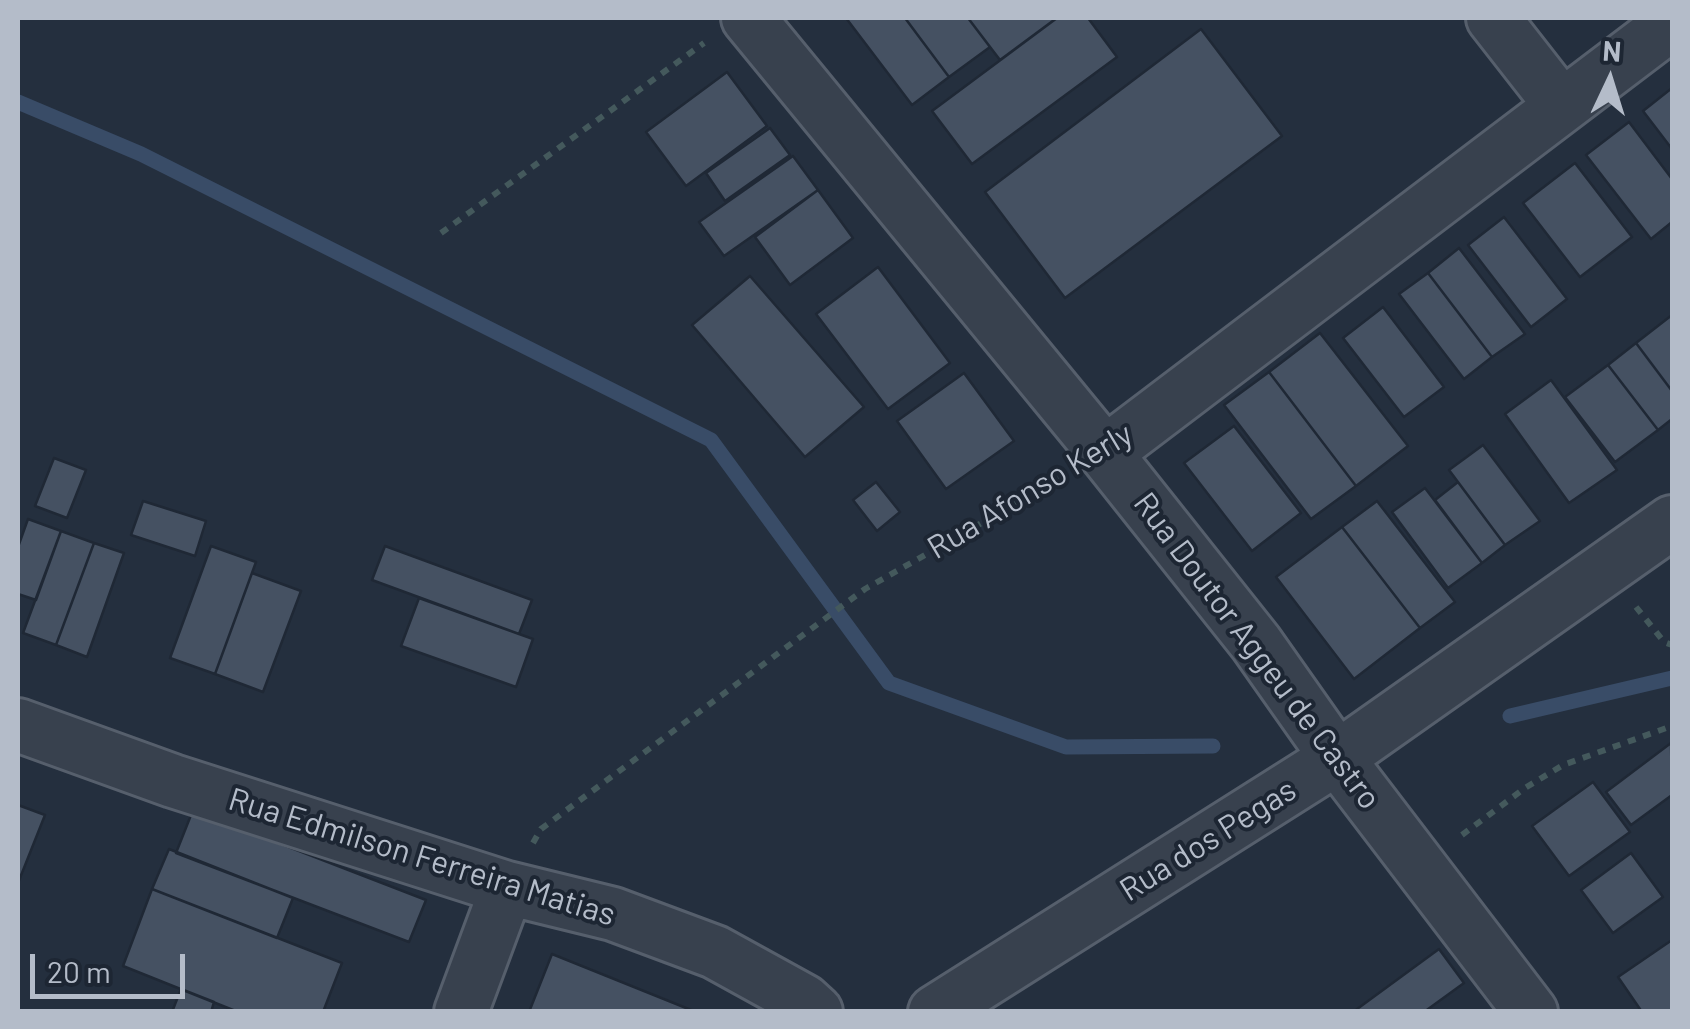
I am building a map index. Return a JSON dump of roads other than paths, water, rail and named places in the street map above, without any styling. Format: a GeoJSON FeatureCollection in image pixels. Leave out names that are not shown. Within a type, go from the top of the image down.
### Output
{"type":"FeatureCollection","features":[{"type":"Feature","properties":{"kind":"street"},"geometry":{"type":"LineString","coordinates":[[1492,18],[1561,105]]}},
{"type":"Feature","properties":{"kind":"street","name":"Rua Afonso Kerly"},"geometry":{"type":"LineString","coordinates":[[1105,452],[1672,23]]}},
{"type":"Feature","properties":{"kind":"street","name":"Rua Doutor Aggeu de Castro"},"geometry":{"type":"LineString","coordinates":[[728,29],[1105,452],[1256,644],[1337,758],[1531,1012]]}},
{"type":"Feature","properties":{"kind":"street","name":"Rua dos Pegas"},"geometry":{"type":"LineString","coordinates":[[935,1012],[1337,758],[1672,522]]}},
{"type":"Feature","properties":{"kind":"street","name":"Rua Edmilson Ferreira Matias"},"geometry":{"type":"LineString","coordinates":[[18,724],[172,780],[508,888],[613,914],[715,952],[804,1001],[816,1012]]}},
{"type":"Feature","properties":{"kind":"street"},"geometry":{"type":"LineString","coordinates":[[461,1012],[508,888]]}},
{"type":"Feature","properties":{"kind":"waterway"},"geometry":{"type":"LineString","coordinates":[[18,102],[141,154],[711,440],[889,683],[1066,747],[1213,746]]}},
{"type":"Feature","properties":{"kind":"waterway"},"geometry":{"type":"LineString","coordinates":[[1510,716],[1672,678]]}}]}
